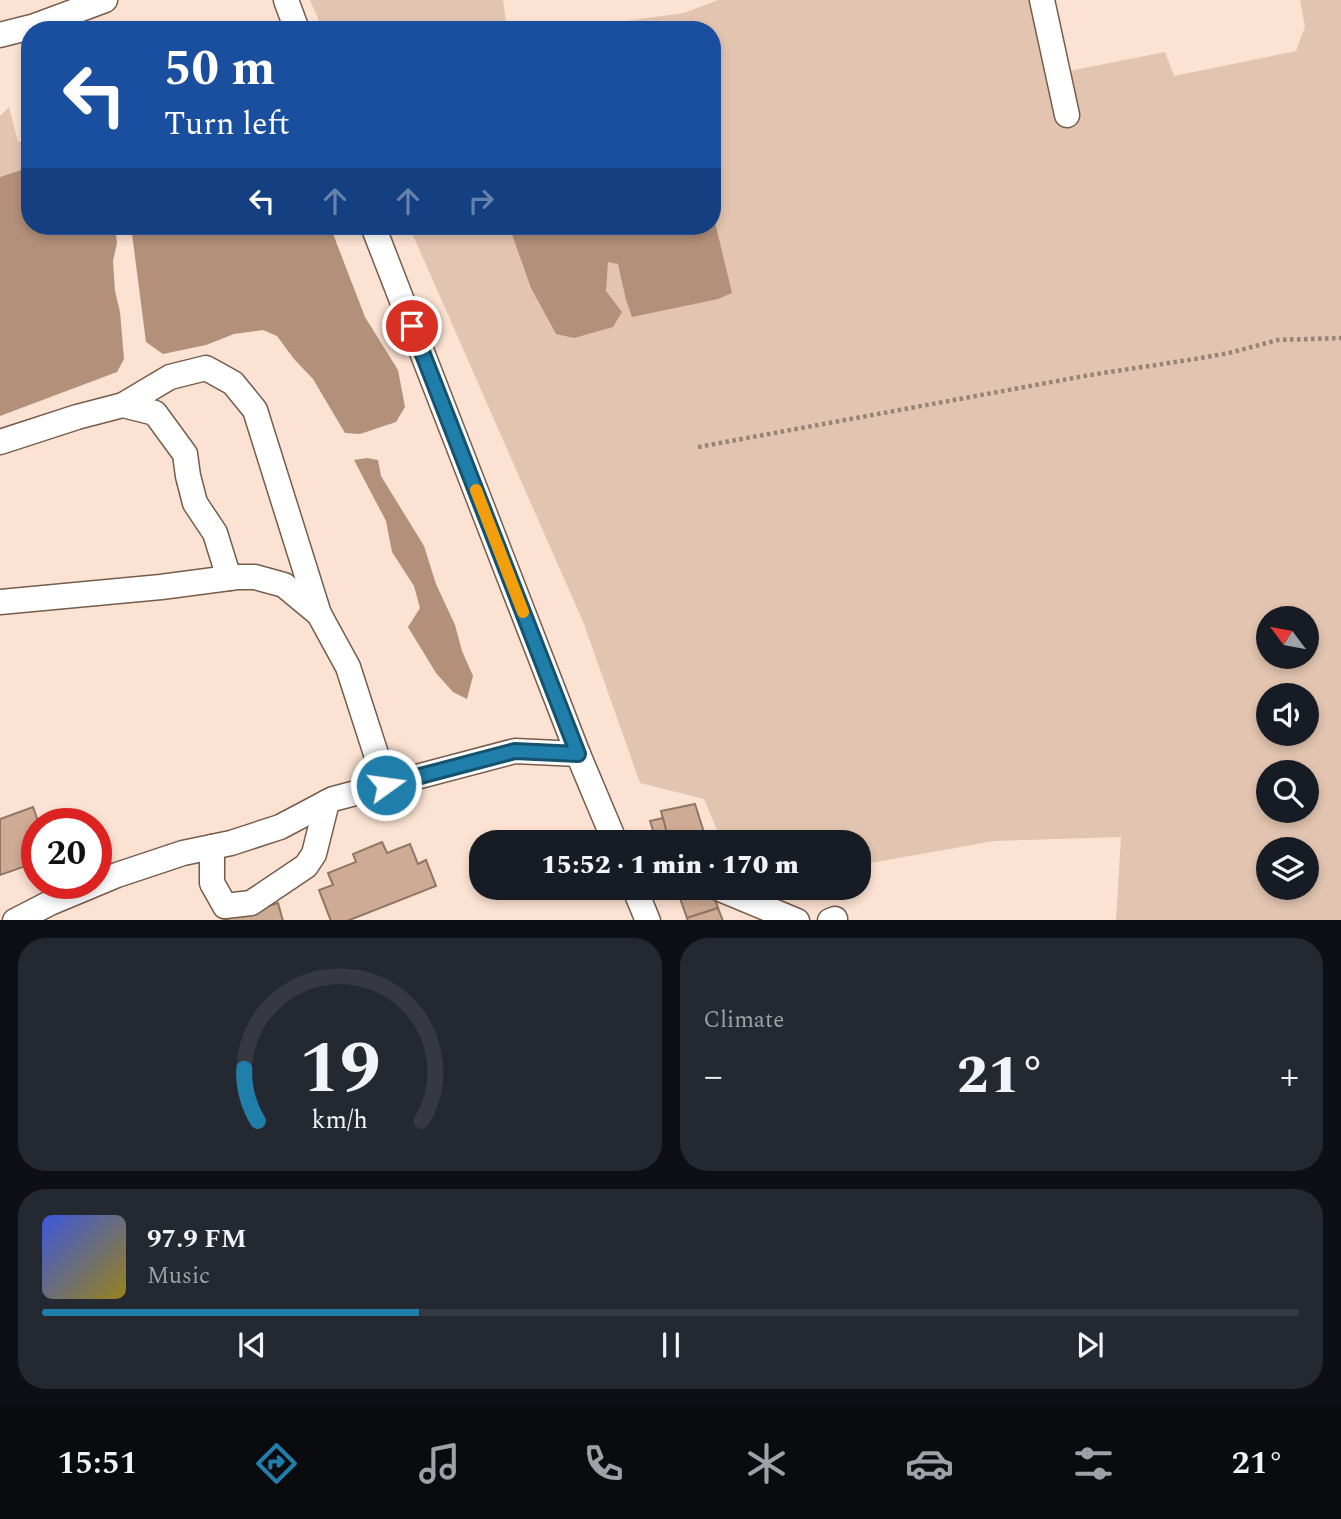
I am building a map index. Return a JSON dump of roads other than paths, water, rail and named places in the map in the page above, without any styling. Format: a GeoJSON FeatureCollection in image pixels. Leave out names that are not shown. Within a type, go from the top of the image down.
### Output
{"type":"FeatureCollection","features":[{"type":"Feature","properties":{"kind":"street"},"geometry":{"type":"LineString","coordinates":[[48,21],[105,0]]}},
{"type":"Feature","properties":{"kind":"street"},"geometry":{"type":"LineString","coordinates":[[286,0],[294,21]]}},
{"type":"Feature","properties":{"kind":"street"},"geometry":{"type":"LineString","coordinates":[[1042,0],[1067,115]]}},
{"type":"Feature","properties":{"kind":"street"},"geometry":{"type":"LineString","coordinates":[[0,35],[21,30]]}},
{"type":"Feature","properties":{"kind":"street"},"geometry":{"type":"LineString","coordinates":[[376,235],[610,830]]}},
{"type":"Feature","properties":{"kind":"street"},"geometry":{"type":"LineString","coordinates":[[0,442],[123,405],[170,377],[206,368],[233,383],[255,410],[319,614],[348,667],[386,785]]}},
{"type":"Feature","properties":{"kind":"street"},"geometry":{"type":"LineString","coordinates":[[123,405],[155,413],[185,454],[195,503],[215,533],[229,578]]}},
{"type":"Feature","properties":{"kind":"street"},"geometry":{"type":"LineString","coordinates":[[0,601],[255,577],[284,585],[319,614]]}},
{"type":"Feature","properties":{"kind":"street"},"geometry":{"type":"LineString","coordinates":[[15,920],[117,875],[183,853],[231,843],[280,827],[327,802],[515,751],[578,754]]}},
{"type":"Feature","properties":{"kind":"street"},"geometry":{"type":"LineString","coordinates":[[212,847],[212,883],[225,906],[251,904],[306,866],[314,854],[327,802]]}},
{"type":"Feature","properties":{"kind":"street"},"geometry":{"type":"LineString","coordinates":[[640,900],[648,920]]}},
{"type":"Feature","properties":{"kind":"street"},"geometry":{"type":"LineString","coordinates":[[747,900],[797,920]]}}]}
